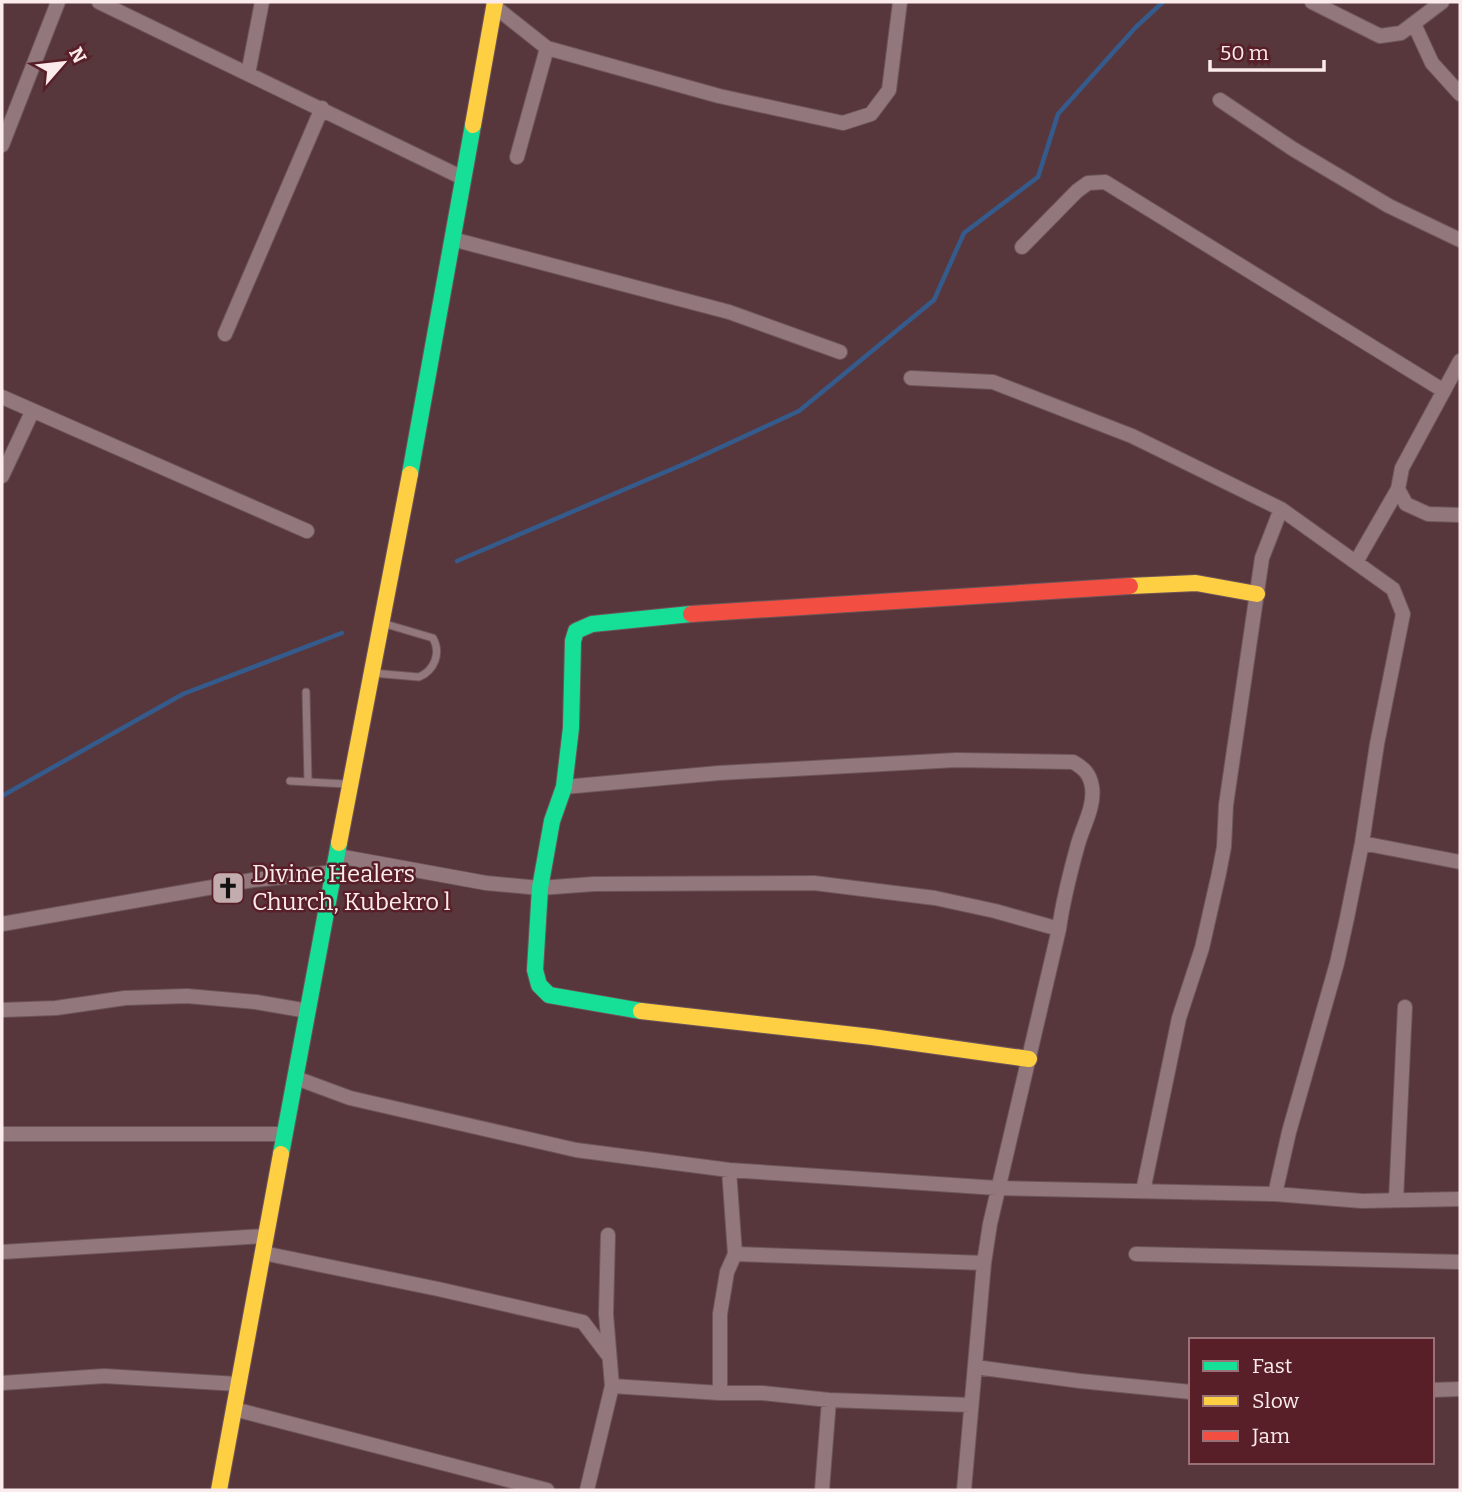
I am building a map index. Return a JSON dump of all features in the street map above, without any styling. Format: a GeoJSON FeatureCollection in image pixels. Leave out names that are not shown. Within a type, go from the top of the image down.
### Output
{"type":"FeatureCollection","features":[{"type":"Feature","properties":{"kind":"street"},"geometry":{"type":"LineString","coordinates":[[2,145],[58,2]]}},
{"type":"Feature","properties":{"kind":"street"},"geometry":{"type":"LineString","coordinates":[[99,2],[463,177]]}},
{"type":"Feature","properties":{"kind":"street"},"geometry":{"type":"LineString","coordinates":[[248,74],[262,2]]}},
{"type":"Feature","properties":{"kind":"street"},"geometry":{"type":"LineString","coordinates":[[219,1490],[382,623],[494,4],[547,48],[719,96],[843,123],[870,114],[889,90],[900,2]]}},
{"type":"Feature","properties":{"kind":"street"},"geometry":{"type":"LineString","coordinates":[[1312,2],[1380,36],[1401,33],[1441,2]]}},
{"type":"Feature","properties":{"kind":"street"},"geometry":{"type":"LineString","coordinates":[[1414,24],[1432,63],[1460,94]]}},
{"type":"Feature","properties":{"kind":"street"},"geometry":{"type":"LineString","coordinates":[[517,157],[547,48]]}},
{"type":"Feature","properties":{"kind":"street"},"geometry":{"type":"LineString","coordinates":[[1220,100],[1293,149],[1389,206],[1460,240]]}},
{"type":"Feature","properties":{"kind":"street"},"geometry":{"type":"LineString","coordinates":[[225,334],[322,108]]}},
{"type":"Feature","properties":{"kind":"street"},"geometry":{"type":"LineString","coordinates":[[1022,247],[1077,191],[1088,183],[1105,182],[1444,391]]}},
{"type":"Feature","properties":{"kind":"street"},"geometry":{"type":"LineString","coordinates":[[452,239],[729,312],[840,352]]}},
{"type":"Feature","properties":{"kind":"street"},"geometry":{"type":"LineString","coordinates":[[1356,562],[1398,489],[1402,468],[1460,361]]}},
{"type":"Feature","properties":{"kind":"street"},"geometry":{"type":"LineString","coordinates":[[911,378],[993,382],[1132,436],[1281,509],[1393,589],[1399,599],[1403,614],[1377,744],[1362,844],[1337,963],[1289,1132],[1275,1194]]}},
{"type":"Feature","properties":{"kind":"street"},"geometry":{"type":"LineString","coordinates":[[2,397],[307,531]]}},
{"type":"Feature","properties":{"kind":"street"},"geometry":{"type":"LineString","coordinates":[[2,475],[32,412]]}},
{"type":"Feature","properties":{"kind":"street"},"geometry":{"type":"LineString","coordinates":[[1398,489],[1406,504],[1428,514],[1460,515]]}},
{"type":"Feature","properties":{"kind":"street"},"geometry":{"type":"LineString","coordinates":[[1143,1191],[1179,1018],[1202,948],[1219,873],[1224,847],[1226,805],[1262,558],[1281,509]]}},
{"type":"Feature","properties":{"kind":"street"},"geometry":{"type":"LineString","coordinates":[[1029,1059],[851,1034],[594,1005],[549,995],[536,984],[540,888],[552,821],[564,787],[571,728],[573,642],[576,631],[592,624],[734,610],[1122,586],[1196,583],[1257,593]]}},
{"type":"Feature","properties":{"kind":"street"},"geometry":{"type":"LineString","coordinates":[[564,787],[719,773],[956,760],[1073,762],[1089,774],[1093,789],[1090,809],[1064,894],[1059,929],[997,1188],[984,1263],[964,1490]]}},
{"type":"Feature","properties":{"kind":"street"},"geometry":{"type":"LineString","coordinates":[[1362,844],[1460,862]]}},
{"type":"Feature","properties":{"kind":"street"},"geometry":{"type":"LineString","coordinates":[[2,924],[336,864],[540,888],[594,884],[814,883],[934,898],[1059,929]]}},
{"type":"Feature","properties":{"kind":"street"},"geometry":{"type":"LineString","coordinates":[[2,1010],[56,1008],[125,998],[187,996],[256,1002],[308,1011]]}},
{"type":"Feature","properties":{"kind":"street"},"geometry":{"type":"LineString","coordinates":[[1396,1200],[1405,1007]]}},
{"type":"Feature","properties":{"kind":"street"},"geometry":{"type":"LineString","coordinates":[[296,1078],[350,1097],[576,1150],[729,1170],[997,1188],[1275,1194],[1362,1201],[1460,1199]]}},
{"type":"Feature","properties":{"kind":"street"},"geometry":{"type":"LineString","coordinates":[[2,1133],[285,1134]]}},
{"type":"Feature","properties":{"kind":"street"},"geometry":{"type":"LineString","coordinates":[[720,1393],[720,1314],[727,1272],[735,1254],[729,1170]]}},
{"type":"Feature","properties":{"kind":"street"},"geometry":{"type":"LineString","coordinates":[[587,1490],[612,1386],[606,1314],[608,1235]]}},
{"type":"Feature","properties":{"kind":"street"},"geometry":{"type":"LineString","coordinates":[[2,1252],[266,1236]]}},
{"type":"Feature","properties":{"kind":"street"},"geometry":{"type":"LineString","coordinates":[[263,1253],[583,1322],[606,1314]]}},
{"type":"Feature","properties":{"kind":"street"},"geometry":{"type":"LineString","coordinates":[[735,1254],[984,1263]]}},
{"type":"Feature","properties":{"kind":"street"},"geometry":{"type":"LineString","coordinates":[[1136,1254],[1460,1262]]}},
{"type":"Feature","properties":{"kind":"street"},"geometry":{"type":"LineString","coordinates":[[583,1322],[608,1355]]}},
{"type":"Feature","properties":{"kind":"street"},"geometry":{"type":"LineString","coordinates":[[975,1367],[1189,1392]]}},
{"type":"Feature","properties":{"kind":"street"},"geometry":{"type":"LineString","coordinates":[[2,1383],[104,1376],[238,1384]]}},
{"type":"Feature","properties":{"kind":"street"},"geometry":{"type":"LineString","coordinates":[[612,1386],[762,1393],[829,1400],[971,1405]]}},
{"type":"Feature","properties":{"kind":"street"},"geometry":{"type":"LineString","coordinates":[[1434,1390],[1460,1389]]}},
{"type":"Feature","properties":{"kind":"street"},"geometry":{"type":"LineString","coordinates":[[822,1490],[829,1400]]}},
{"type":"Feature","properties":{"kind":"street"},"geometry":{"type":"LineString","coordinates":[[234,1409],[547,1490]]}},
{"type":"Feature","properties":{"kind":"lane"},"geometry":{"type":"LineString","coordinates":[[371,673],[419,677],[432,667],[436,657],[438,647],[433,638],[382,623]]}},
{"type":"Feature","properties":{"kind":"lane"},"geometry":{"type":"LineString","coordinates":[[306,692],[308,782]]}},
{"type":"Feature","properties":{"kind":"lane"},"geometry":{"type":"LineString","coordinates":[[290,781],[351,785]]}},
{"type":"Feature","properties":{"kind":"waterway"},"geometry":{"type":"LineString","coordinates":[[457,561],[691,461],[799,411],[934,300],[964,233],[1038,177],[1058,114],[1136,27],[1163,2]]}},
{"type":"Feature","properties":{"kind":"waterway"},"geometry":{"type":"LineString","coordinates":[[2,796],[183,694],[342,633]]}},
{"type":"Feature","properties":{"kind":"traffic: fast"},"geometry":{"type":"LineString","coordinates":[[410,474],[473,125]]}},
{"type":"Feature","properties":{"kind":"traffic: fast"},"geometry":{"type":"LineString","coordinates":[[641,1011],[549,995],[539,985],[535,970],[540,888],[552,821],[564,787],[571,728],[573,641],[576,631],[592,624],[691,614]]}},
{"type":"Feature","properties":{"kind":"traffic: fast"},"geometry":{"type":"LineString","coordinates":[[281,1154],[339,843]]}},
{"type":"Feature","properties":{"kind":"traffic: slow"},"geometry":{"type":"LineString","coordinates":[[473,125],[495,2]]}},
{"type":"Feature","properties":{"kind":"traffic: slow"},"geometry":{"type":"LineString","coordinates":[[339,843],[410,474]]}},
{"type":"Feature","properties":{"kind":"traffic: slow"},"geometry":{"type":"LineString","coordinates":[[1130,586],[1196,583],[1257,594]]}},
{"type":"Feature","properties":{"kind":"traffic: slow"},"geometry":{"type":"LineString","coordinates":[[641,1011],[872,1037],[1029,1059]]}},
{"type":"Feature","properties":{"kind":"traffic: slow"},"geometry":{"type":"LineString","coordinates":[[219,1490],[281,1154]]}},
{"type":"Feature","properties":{"kind":"traffic: jam"},"geometry":{"type":"LineString","coordinates":[[691,614],[1130,586]]}},
{"type":"Feature","properties":{"kind":"place","name":"Divine Healers Church, Kubekro l"},"geometry":{"type":"Point","coordinates":[228,888]}}]}
